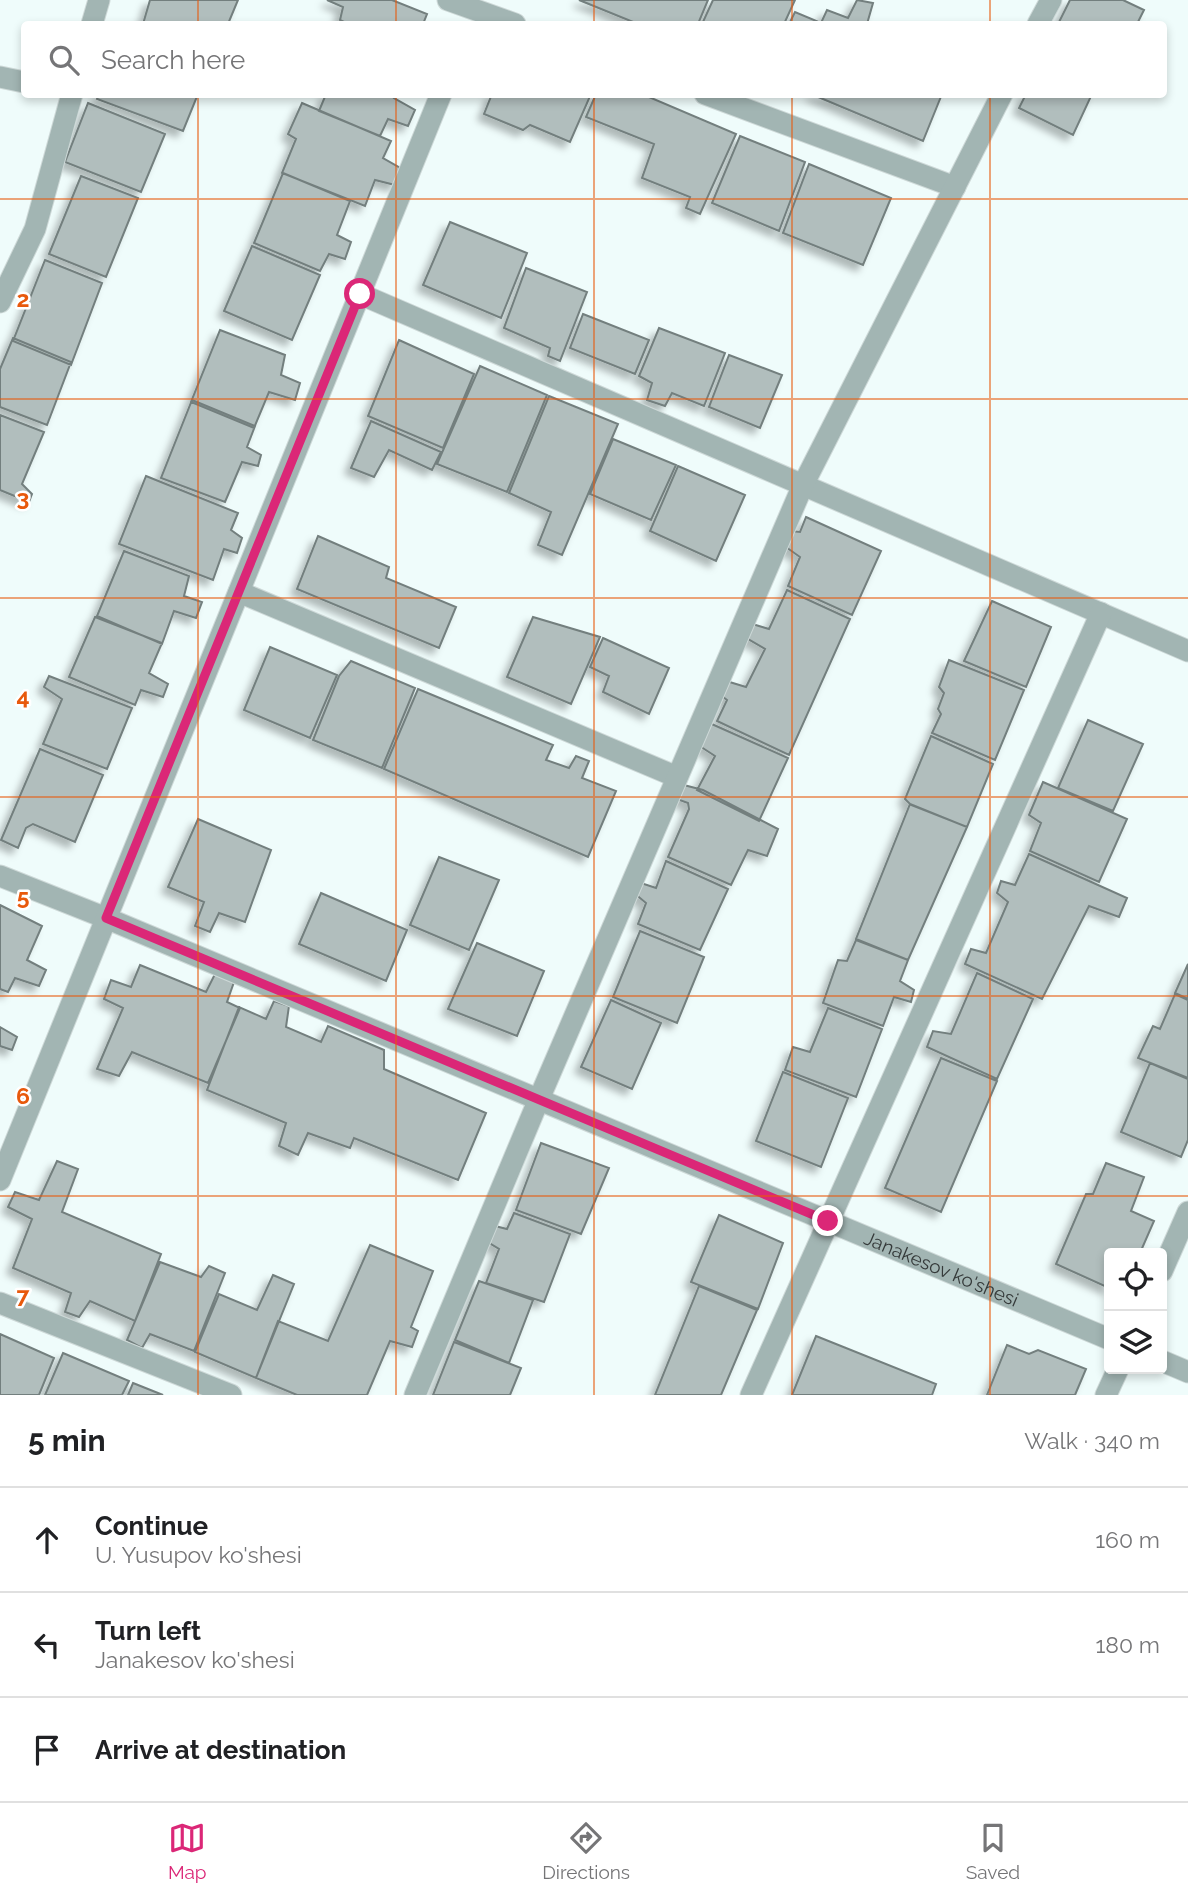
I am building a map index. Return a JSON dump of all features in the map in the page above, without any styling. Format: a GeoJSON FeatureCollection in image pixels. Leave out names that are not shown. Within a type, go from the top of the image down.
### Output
{"type":"FeatureCollection","features":[{"type":"Feature","properties":{"kind":"street"},"geometry":{"type":"LineString","coordinates":[[93,21],[99,0]]}},
{"type":"Feature","properties":{"kind":"street"},"geometry":{"type":"LineString","coordinates":[[448,0],[506,21]]}},
{"type":"Feature","properties":{"kind":"street"},"geometry":{"type":"LineString","coordinates":[[1040,21],[1051,0]]}},
{"type":"Feature","properties":{"kind":"street"},"geometry":{"type":"LineString","coordinates":[[0,78],[21,82]]}},
{"type":"Feature","properties":{"kind":"street"},"geometry":{"type":"LineString","coordinates":[[0,302],[35,229],[71,98]]}},
{"type":"Feature","properties":{"kind":"street"},"geometry":{"type":"LineString","coordinates":[[0,1180],[439,98]]}},
{"type":"Feature","properties":{"kind":"street"},"geometry":{"type":"LineString","coordinates":[[716,98],[955,187]]}},
{"type":"Feature","properties":{"kind":"street"},"geometry":{"type":"LineString","coordinates":[[415,1395],[803,485],[1000,98]]}},
{"type":"Feature","properties":{"kind":"street"},"geometry":{"type":"LineString","coordinates":[[360,294],[1188,651]]}},
{"type":"Feature","properties":{"kind":"street"},"geometry":{"type":"LineString","coordinates":[[239,592],[677,777]]}},
{"type":"Feature","properties":{"kind":"street"},"geometry":{"type":"LineString","coordinates":[[751,1395],[1101,613]]}},
{"type":"Feature","properties":{"kind":"street","name":"Janakesov ko'shesi"},"geometry":{"type":"LineString","coordinates":[[0,876],[1104,1337]]}},
{"type":"Feature","properties":{"kind":"street"},"geometry":{"type":"LineString","coordinates":[[1167,1260],[1188,1212]]}},
{"type":"Feature","properties":{"kind":"street"},"geometry":{"type":"LineString","coordinates":[[0,1303],[231,1395]]}},
{"type":"Feature","properties":{"kind":"street"},"geometry":{"type":"LineString","coordinates":[[1167,1363],[1188,1372]]}},
{"type":"Feature","properties":{"kind":"street"},"geometry":{"type":"LineString","coordinates":[[1106,1395],[1116,1374]]}},
{"type":"Feature","properties":{"kind":"building"},"geometry":{"type":"Polygon","coordinates":[[[150,0],[238,0],[229,21],[144,21],[150,0]]]}},
{"type":"Feature","properties":{"kind":"building"},"geometry":{"type":"Polygon","coordinates":[[[327,0],[392,0],[427,14],[424,21],[342,21],[343,7],[327,0]]]}},
{"type":"Feature","properties":{"kind":"building"},"geometry":{"type":"Polygon","coordinates":[[[579,0],[708,0],[699,21],[631,21],[579,0]]]}},
{"type":"Feature","properties":{"kind":"building"},"geometry":{"type":"Polygon","coordinates":[[[713,0],[795,0],[785,21],[703,21],[713,0]]]}},
{"type":"Feature","properties":{"kind":"building"},"geometry":{"type":"Polygon","coordinates":[[[857,0],[873,3],[868,21],[822,21],[827,10],[848,18],[857,0]]]}},
{"type":"Feature","properties":{"kind":"building"},"geometry":{"type":"Polygon","coordinates":[[[1070,0],[1123,0],[1144,10],[1138,21],[1060,21],[1070,0]]]}},
{"type":"Feature","properties":{"kind":"building"},"geometry":{"type":"Polygon","coordinates":[[[795,12],[816,21],[790,21],[795,12]]]}},
{"type":"Feature","properties":{"kind":"building"},"geometry":{"type":"Polygon","coordinates":[[[97,98],[196,98],[183,131],[97,98]]]}},
{"type":"Feature","properties":{"kind":"building"},"geometry":{"type":"Polygon","coordinates":[[[324,98],[394,98],[415,110],[408,126],[388,119],[380,136],[319,111],[324,98]]]}},
{"type":"Feature","properties":{"kind":"building"},"geometry":{"type":"Polygon","coordinates":[[[490,98],[589,98],[570,142],[530,125],[523,130],[484,114],[490,98]]]}},
{"type":"Feature","properties":{"kind":"building"},"geometry":{"type":"Polygon","coordinates":[[[594,98],[651,98],[736,134],[700,214],[686,208],[690,197],[642,178],[654,144],[586,117],[594,98]]]}},
{"type":"Feature","properties":{"kind":"building"},"geometry":{"type":"Polygon","coordinates":[[[821,98],[940,98],[923,141],[821,98]]]}},
{"type":"Feature","properties":{"kind":"building"},"geometry":{"type":"Polygon","coordinates":[[[1024,98],[1090,98],[1073,135],[1019,108],[1024,98]]]}},
{"type":"Feature","properties":{"kind":"building"},"geometry":{"type":"Polygon","coordinates":[[[88,103],[165,134],[141,192],[65,162],[88,103]]]}},
{"type":"Feature","properties":{"kind":"building"},"geometry":{"type":"Polygon","coordinates":[[[302,103],[391,141],[383,158],[402,169],[395,185],[375,180],[365,206],[282,173],[296,139],[288,134],[302,103]]]}},
{"type":"Feature","properties":{"kind":"building"},"geometry":{"type":"Polygon","coordinates":[[[740,136],[805,162],[779,231],[712,203],[740,136]]]}},
{"type":"Feature","properties":{"kind":"building"},"geometry":{"type":"Polygon","coordinates":[[[809,164],[891,198],[863,265],[783,233],[809,164]]]}},
{"type":"Feature","properties":{"kind":"building"},"geometry":{"type":"Polygon","coordinates":[[[283,173],[350,201],[337,235],[351,242],[345,259],[329,254],[320,271],[254,243],[283,173]]]}},
{"type":"Feature","properties":{"kind":"building"},"geometry":{"type":"Polygon","coordinates":[[[81,176],[138,198],[106,277],[49,254],[81,176]]]}},
{"type":"Feature","properties":{"kind":"building"},"geometry":{"type":"Polygon","coordinates":[[[450,222],[527,253],[501,318],[423,285],[450,222]]]}},
{"type":"Feature","properties":{"kind":"building"},"geometry":{"type":"Polygon","coordinates":[[[252,246],[320,275],[292,340],[224,311],[252,246]]]}},
{"type":"Feature","properties":{"kind":"building"},"geometry":{"type":"Polygon","coordinates":[[[45,260],[102,283],[71,365],[13,341],[45,260]]]}},
{"type":"Feature","properties":{"kind":"building"},"geometry":{"type":"Polygon","coordinates":[[[526,268],[587,292],[560,361],[548,356],[550,348],[504,328],[526,268]]]}},
{"type":"Feature","properties":{"kind":"building"},"geometry":{"type":"Polygon","coordinates":[[[583,314],[649,340],[635,374],[570,348],[583,314]]]}},
{"type":"Feature","properties":{"kind":"building"},"geometry":{"type":"Polygon","coordinates":[[[659,328],[725,353],[704,406],[672,393],[665,406],[647,400],[652,383],[639,376],[659,328]]]}},
{"type":"Feature","properties":{"kind":"building"},"geometry":{"type":"Polygon","coordinates":[[[220,330],[285,355],[281,375],[300,383],[295,400],[269,392],[254,428],[191,402],[220,330]]]}},
{"type":"Feature","properties":{"kind":"building"},"geometry":{"type":"Polygon","coordinates":[[[13,338],[71,362],[47,425],[0,407],[0,369],[13,338]]]}},
{"type":"Feature","properties":{"kind":"building"},"geometry":{"type":"Polygon","coordinates":[[[399,340],[474,374],[443,448],[368,416],[399,340]]]}},
{"type":"Feature","properties":{"kind":"building"},"geometry":{"type":"Polygon","coordinates":[[[729,355],[782,375],[760,428],[709,407],[729,355]]]}},
{"type":"Feature","properties":{"kind":"building"},"geometry":{"type":"Polygon","coordinates":[[[480,366],[547,395],[507,492],[437,464],[480,366]]]}},
{"type":"Feature","properties":{"kind":"building"},"geometry":{"type":"Polygon","coordinates":[[[549,396],[618,424],[562,555],[538,545],[551,512],[509,493],[549,396]]]}},
{"type":"Feature","properties":{"kind":"building"},"geometry":{"type":"Polygon","coordinates":[[[192,400],[255,426],[247,447],[261,455],[258,466],[242,462],[225,502],[161,478],[192,400]]]}},
{"type":"Feature","properties":{"kind":"building"},"geometry":{"type":"Polygon","coordinates":[[[0,415],[44,432],[22,484],[32,494],[29,502],[0,490],[0,415]]]}},
{"type":"Feature","properties":{"kind":"building"},"geometry":{"type":"Polygon","coordinates":[[[371,421],[441,452],[432,470],[389,450],[374,477],[351,468],[371,421]]]}},
{"type":"Feature","properties":{"kind":"building"},"geometry":{"type":"Polygon","coordinates":[[[613,439],[676,465],[651,520],[590,494],[613,439]]]}},
{"type":"Feature","properties":{"kind":"building"},"geometry":{"type":"Polygon","coordinates":[[[678,466],[745,495],[716,561],[650,531],[678,466]]]}},
{"type":"Feature","properties":{"kind":"building"},"geometry":{"type":"Polygon","coordinates":[[[146,476],[238,513],[231,530],[242,538],[237,553],[224,549],[213,580],[119,544],[146,476]]]}},
{"type":"Feature","properties":{"kind":"building"},"geometry":{"type":"Polygon","coordinates":[[[806,517],[881,551],[852,615],[788,586],[800,557],[783,545],[791,531],[800,532],[806,517]]]}},
{"type":"Feature","properties":{"kind":"building"},"geometry":{"type":"Polygon","coordinates":[[[318,536],[389,567],[386,578],[456,607],[439,648],[297,589],[318,536]]]}},
{"type":"Feature","properties":{"kind":"building"},"geometry":{"type":"Polygon","coordinates":[[[124,551],[189,576],[184,596],[202,602],[196,618],[174,611],[162,644],[97,616],[124,551]]]}},
{"type":"Feature","properties":{"kind":"building"},"geometry":{"type":"Polygon","coordinates":[[[787,590],[850,619],[789,755],[717,721],[727,700],[718,693],[723,680],[746,687],[765,649],[743,636],[749,623],[769,629],[787,590]]]}},
{"type":"Feature","properties":{"kind":"building"},"geometry":{"type":"Polygon","coordinates":[[[992,601],[1051,627],[1026,687],[964,661],[992,601]]]}},
{"type":"Feature","properties":{"kind":"building"},"geometry":{"type":"Polygon","coordinates":[[[95,617],[162,643],[149,673],[168,684],[163,697],[141,690],[135,705],[69,677],[95,617]]]}},
{"type":"Feature","properties":{"kind":"building"},"geometry":{"type":"Polygon","coordinates":[[[533,617],[600,637],[571,704],[507,677],[533,617]]]}},
{"type":"Feature","properties":{"kind":"building"},"geometry":{"type":"Polygon","coordinates":[[[603,638],[669,668],[649,714],[603,692],[609,676],[590,667],[603,638]]]}},
{"type":"Feature","properties":{"kind":"building"},"geometry":{"type":"Polygon","coordinates":[[[270,647],[337,675],[310,738],[244,710],[270,647]]]}},
{"type":"Feature","properties":{"kind":"building"},"geometry":{"type":"Polygon","coordinates":[[[949,660],[1024,690],[995,760],[932,733],[941,714],[938,709],[944,693],[939,687],[949,660]]]}},
{"type":"Feature","properties":{"kind":"building"},"geometry":{"type":"Polygon","coordinates":[[[351,661],[415,688],[382,768],[313,740],[339,676],[351,661]]]}},
{"type":"Feature","properties":{"kind":"building"},"geometry":{"type":"Polygon","coordinates":[[[49,676],[132,708],[107,769],[43,744],[62,699],[44,687],[49,676]]]}},
{"type":"Feature","properties":{"kind":"building"},"geometry":{"type":"Polygon","coordinates":[[[418,689],[553,745],[546,760],[569,768],[576,756],[589,761],[582,778],[616,791],[588,857],[384,769],[418,689]]]}},
{"type":"Feature","properties":{"kind":"building"},"geometry":{"type":"Polygon","coordinates":[[[1088,720],[1143,744],[1113,811],[1058,788],[1088,720]]]}},
{"type":"Feature","properties":{"kind":"building"},"geometry":{"type":"Polygon","coordinates":[[[705,721],[788,758],[759,821],[697,790],[715,756],[695,743],[705,721]]]}},
{"type":"Feature","properties":{"kind":"building"},"geometry":{"type":"Polygon","coordinates":[[[931,736],[993,764],[967,827],[911,805],[905,799],[931,736]]]}},
{"type":"Feature","properties":{"kind":"building"},"geometry":{"type":"Polygon","coordinates":[[[40,749],[103,775],[75,842],[33,824],[26,828],[18,848],[1,840],[40,749]]]}},
{"type":"Feature","properties":{"kind":"building"},"geometry":{"type":"Polygon","coordinates":[[[1043,782],[1127,819],[1099,882],[1030,851],[1041,823],[1029,815],[1043,782]]]}},
{"type":"Feature","properties":{"kind":"building"},"geometry":{"type":"Polygon","coordinates":[[[680,784],[703,790],[778,829],[767,856],[748,850],[731,885],[668,857],[689,809],[688,803],[674,798],[680,784]]]}},
{"type":"Feature","properties":{"kind":"building"},"geometry":{"type":"Polygon","coordinates":[[[910,804],[967,827],[908,960],[856,939],[910,804]]]}},
{"type":"Feature","properties":{"kind":"building"},"geometry":{"type":"Polygon","coordinates":[[[198,819],[271,850],[245,922],[219,913],[210,932],[195,926],[204,902],[168,887],[198,819]]]}},
{"type":"Feature","properties":{"kind":"building"},"geometry":{"type":"Polygon","coordinates":[[[1029,854],[1127,898],[1119,917],[1089,906],[1042,999],[965,964],[971,949],[986,953],[1008,902],[997,893],[1001,881],[1015,885],[1029,854]]]}},
{"type":"Feature","properties":{"kind":"building"},"geometry":{"type":"Polygon","coordinates":[[[439,857],[499,880],[469,950],[410,925],[439,857]]]}},
{"type":"Feature","properties":{"kind":"building"},"geometry":{"type":"Polygon","coordinates":[[[666,861],[728,889],[700,950],[638,924],[646,903],[634,893],[638,882],[656,888],[666,861]]]}},
{"type":"Feature","properties":{"kind":"building"},"geometry":{"type":"Polygon","coordinates":[[[321,893],[407,930],[386,981],[299,944],[321,893]]]}},
{"type":"Feature","properties":{"kind":"building"},"geometry":{"type":"Polygon","coordinates":[[[0,905],[42,926],[27,960],[46,970],[39,986],[15,978],[8,992],[0,989],[0,905]]]}},
{"type":"Feature","properties":{"kind":"building"},"geometry":{"type":"Polygon","coordinates":[[[640,931],[704,957],[677,1023],[613,997],[640,931]]]}},
{"type":"Feature","properties":{"kind":"building"},"geometry":{"type":"Polygon","coordinates":[[[856,940],[908,960],[900,981],[914,990],[911,1002],[894,997],[883,1026],[823,1003],[838,960],[847,961],[856,940]]]}},
{"type":"Feature","properties":{"kind":"building"},"geometry":{"type":"Polygon","coordinates":[[[477,943],[544,971],[517,1036],[448,1009],[477,943]]]}},
{"type":"Feature","properties":{"kind":"building"},"geometry":{"type":"Polygon","coordinates":[[[1188,964],[1188,999],[1175,993],[1188,964]]]}},
{"type":"Feature","properties":{"kind":"building"},"geometry":{"type":"Polygon","coordinates":[[[140,965],[206,992],[215,974],[234,982],[227,1002],[240,1008],[208,1083],[132,1052],[119,1076],[97,1069],[123,1008],[104,999],[111,980],[131,987],[140,965]]]}},
{"type":"Feature","properties":{"kind":"building"},"geometry":{"type":"Polygon","coordinates":[[[977,973],[1033,999],[997,1079],[927,1047],[933,1031],[951,1034],[977,973]]]}},
{"type":"Feature","properties":{"kind":"building"},"geometry":{"type":"Polygon","coordinates":[[[1175,994],[1188,1000],[1188,1078],[1138,1058],[1153,1026],[1160,1029],[1175,994]]]}},
{"type":"Feature","properties":{"kind":"building"},"geometry":{"type":"Polygon","coordinates":[[[611,1000],[661,1023],[632,1089],[581,1067],[611,1000]]]}},
{"type":"Feature","properties":{"kind":"building"},"geometry":{"type":"Polygon","coordinates":[[[274,1001],[289,1006],[286,1027],[321,1042],[328,1026],[384,1050],[384,1069],[486,1113],[458,1180],[354,1138],[350,1148],[308,1133],[298,1155],[279,1146],[286,1123],[207,1090],[239,1007],[266,1019],[274,1001]]]}},
{"type":"Feature","properties":{"kind":"building"},"geometry":{"type":"Polygon","coordinates":[[[828,1008],[882,1029],[856,1097],[785,1070],[793,1047],[810,1052],[828,1008]]]}},
{"type":"Feature","properties":{"kind":"building"},"geometry":{"type":"Polygon","coordinates":[[[0,1027],[17,1037],[12,1050],[0,1046],[0,1027]]]}},
{"type":"Feature","properties":{"kind":"building"},"geometry":{"type":"Polygon","coordinates":[[[941,1058],[997,1081],[941,1212],[885,1188],[941,1058]]]}},
{"type":"Feature","properties":{"kind":"building"},"geometry":{"type":"Polygon","coordinates":[[[1150,1063],[1188,1079],[1188,1140],[1181,1157],[1121,1132],[1150,1063]]]}},
{"type":"Feature","properties":{"kind":"building"},"geometry":{"type":"Polygon","coordinates":[[[783,1072],[848,1098],[821,1167],[756,1141],[783,1072]]]}},
{"type":"Feature","properties":{"kind":"building"},"geometry":{"type":"Polygon","coordinates":[[[541,1143],[609,1168],[581,1234],[516,1210],[541,1143]]]}},
{"type":"Feature","properties":{"kind":"building"},"geometry":{"type":"Polygon","coordinates":[[[57,1161],[78,1169],[62,1212],[161,1254],[135,1321],[90,1301],[79,1317],[65,1312],[71,1293],[13,1268],[32,1219],[8,1207],[15,1192],[39,1200],[57,1161]]]}},
{"type":"Feature","properties":{"kind":"building"},"geometry":{"type":"Polygon","coordinates":[[[1106,1163],[1144,1177],[1131,1211],[1154,1221],[1142,1248],[1104,1248],[1104,1286],[1056,1264],[1086,1194],[1093,1194],[1106,1163]]]}},
{"type":"Feature","properties":{"kind":"building"},"geometry":{"type":"Polygon","coordinates":[[[514,1213],[570,1234],[544,1302],[486,1283],[499,1249],[481,1238],[487,1224],[507,1229],[514,1213]]]}},
{"type":"Feature","properties":{"kind":"building"},"geometry":{"type":"Polygon","coordinates":[[[719,1215],[783,1243],[758,1309],[691,1282],[719,1215]]]}},
{"type":"Feature","properties":{"kind":"building"},"geometry":{"type":"Polygon","coordinates":[[[370,1245],[433,1271],[411,1327],[418,1331],[412,1347],[390,1341],[367,1395],[297,1395],[256,1378],[278,1321],[328,1341],[370,1245]]]}},
{"type":"Feature","properties":{"kind":"building"},"geometry":{"type":"Polygon","coordinates":[[[160,1262],[201,1277],[209,1266],[225,1273],[194,1351],[150,1334],[142,1348],[127,1340],[160,1262]]]}},
{"type":"Feature","properties":{"kind":"building"},"geometry":{"type":"Polygon","coordinates":[[[273,1275],[294,1284],[256,1378],[195,1352],[219,1294],[257,1310],[273,1275]]]}},
{"type":"Feature","properties":{"kind":"building"},"geometry":{"type":"Polygon","coordinates":[[[479,1281],[533,1300],[509,1363],[455,1340],[479,1281]]]}},
{"type":"Feature","properties":{"kind":"building"},"geometry":{"type":"Polygon","coordinates":[[[699,1286],[757,1310],[721,1395],[655,1395],[699,1286]]]}},
{"type":"Feature","properties":{"kind":"building"},"geometry":{"type":"Polygon","coordinates":[[[0,1334],[54,1358],[39,1395],[0,1395],[0,1334]]]}},
{"type":"Feature","properties":{"kind":"building"},"geometry":{"type":"Polygon","coordinates":[[[816,1336],[936,1384],[932,1395],[792,1395],[816,1336]]]}},
{"type":"Feature","properties":{"kind":"building"},"geometry":{"type":"Polygon","coordinates":[[[454,1342],[521,1368],[510,1395],[433,1395],[454,1342]]]}},
{"type":"Feature","properties":{"kind":"building"},"geometry":{"type":"Polygon","coordinates":[[[1007,1345],[1029,1354],[1038,1350],[1086,1369],[1075,1395],[987,1395],[1007,1345]]]}},
{"type":"Feature","properties":{"kind":"building"},"geometry":{"type":"Polygon","coordinates":[[[63,1353],[129,1381],[122,1395],[45,1395],[63,1353]]]}},
{"type":"Feature","properties":{"kind":"building"},"geometry":{"type":"Polygon","coordinates":[[[133,1383],[163,1395],[128,1395],[133,1383]]]}},
{"type":"Feature","properties":{"kind":"route"},"geometry":{"type":"LineString","coordinates":[[360,294],[106,918],[828,1221]]}}]}
